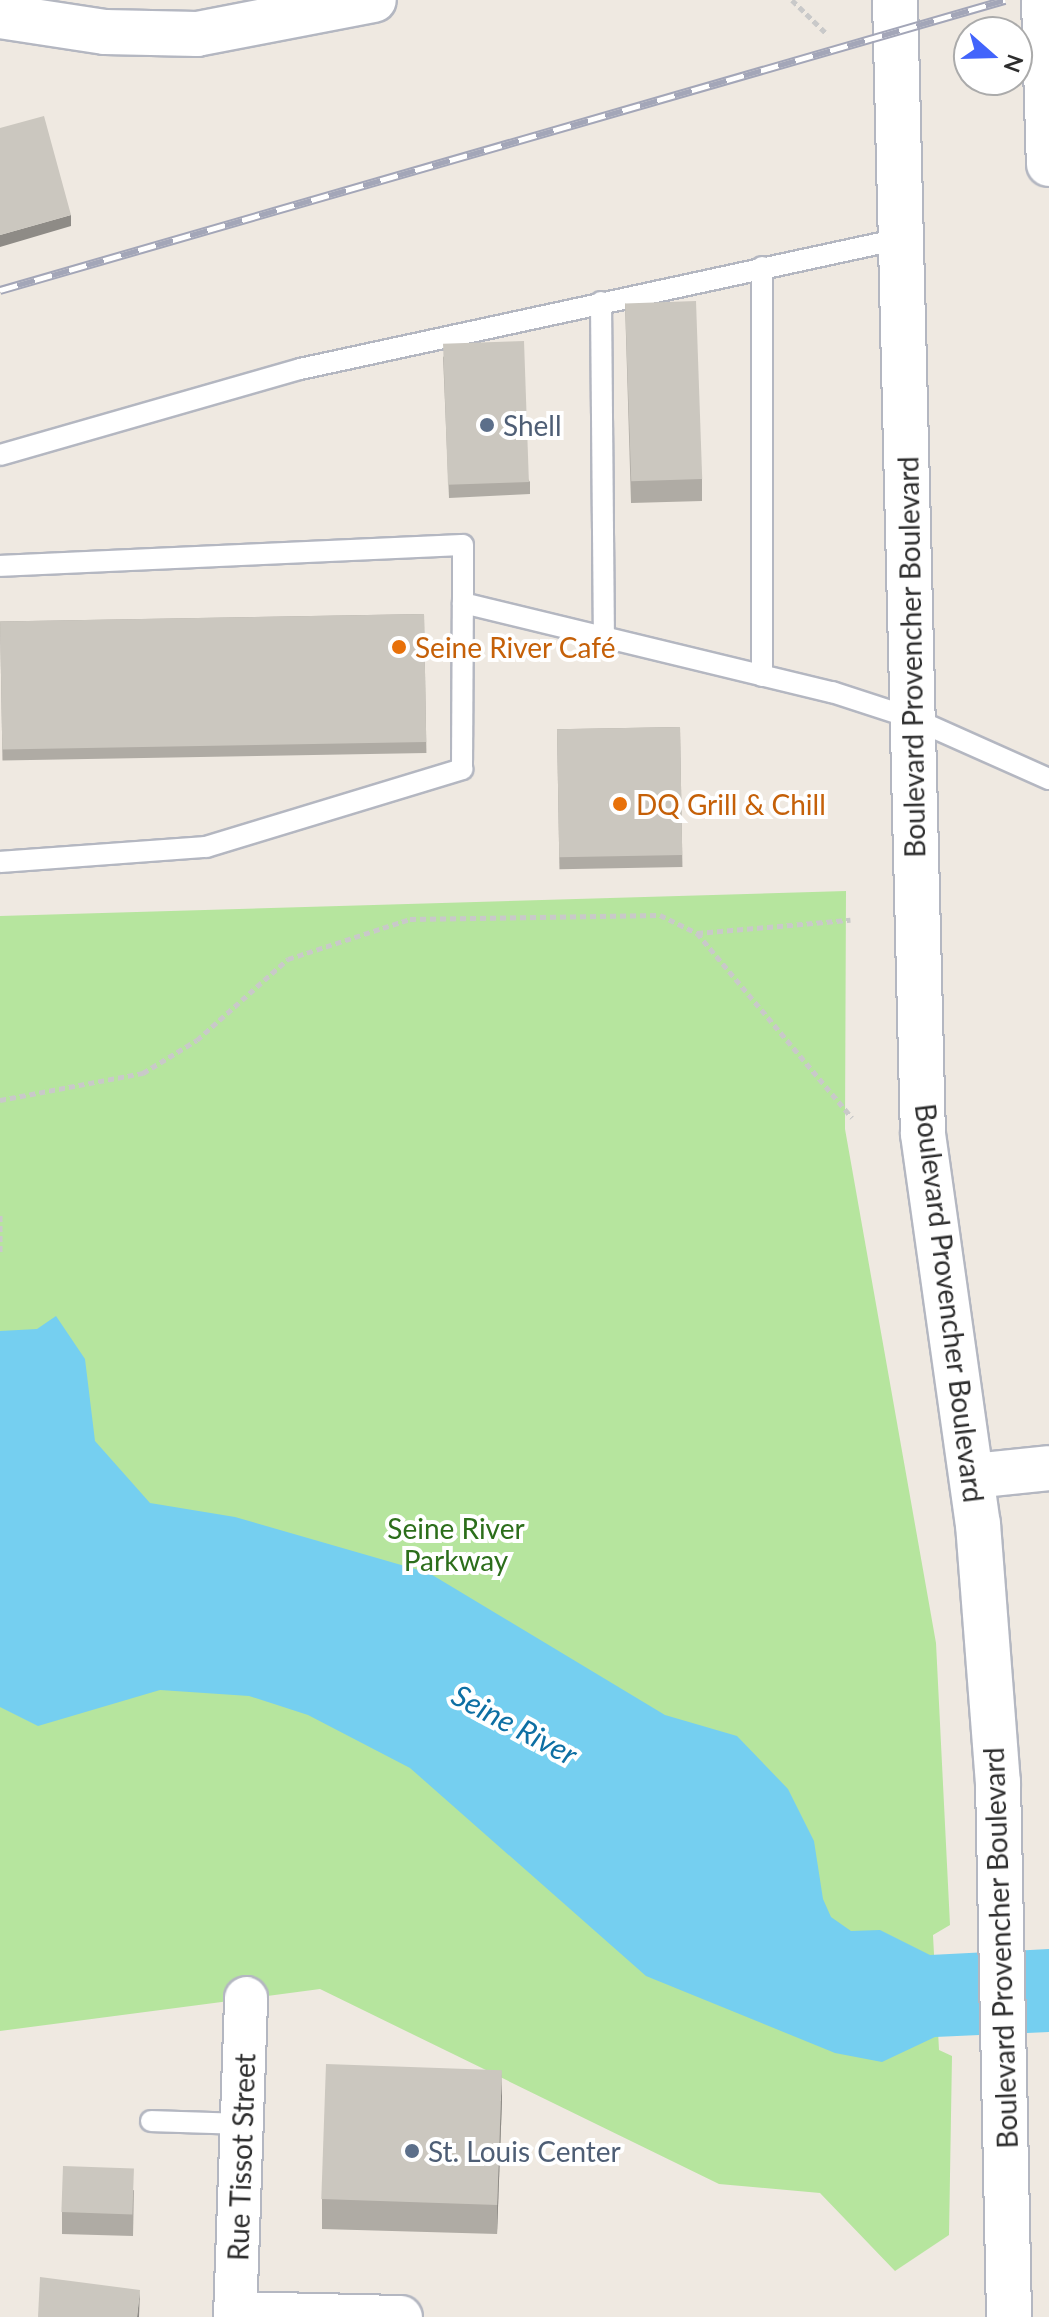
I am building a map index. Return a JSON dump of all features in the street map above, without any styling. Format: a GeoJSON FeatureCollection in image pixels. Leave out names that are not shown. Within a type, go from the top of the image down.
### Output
{"type":"FeatureCollection","features":[{"type":"Feature","properties":{"kind":"main road"},"geometry":{"type":"LineString","coordinates":[[0,16],[105,32],[197,34],[374,0]]}},
{"type":"Feature","properties":{"kind":"main road","name":"Boulevard Provencher Boulevard"},"geometry":{"type":"LineString","coordinates":[[895,0],[923,1134],[972,1476],[998,1782],[1009,2317]]}},
{"type":"Feature","properties":{"kind":"main road"},"geometry":{"type":"LineString","coordinates":[[1044,0],[1049,164]]}},
{"type":"Feature","properties":{"kind":"main road"},"geometry":{"type":"LineString","coordinates":[[972,1476],[1049,1468]]}},
{"type":"Feature","properties":{"kind":"street","name":"Rue Tissot Street"},"geometry":{"type":"LineString","coordinates":[[235,2315],[246,1998]]}},
{"type":"Feature","properties":{"kind":"street"},"geometry":{"type":"LineString","coordinates":[[235,2315],[401,2317]]}},
{"type":"Feature","properties":{"kind":"lane"},"geometry":{"type":"LineString","coordinates":[[0,455],[300,369],[900,239]]}},
{"type":"Feature","properties":{"kind":"lane"},"geometry":{"type":"LineString","coordinates":[[762,267],[762,676]]}},
{"type":"Feature","properties":{"kind":"lane"},"geometry":{"type":"LineString","coordinates":[[601,302],[604,637]]}},
{"type":"Feature","properties":{"kind":"lane"},"geometry":{"type":"LineString","coordinates":[[0,566],[463,545],[462,769],[206,847],[0,862]]}},
{"type":"Feature","properties":{"kind":"lane"},"geometry":{"type":"LineString","coordinates":[[463,603],[762,676],[912,718],[1049,779]]}},
{"type":"Feature","properties":{"kind":"lane"},"geometry":{"type":"LineString","coordinates":[[151,2121],[242,2124]]}},
{"type":"Feature","properties":{"kind":"path"},"geometry":{"type":"LineString","coordinates":[[792,0],[828,35]]}},
{"type":"Feature","properties":{"kind":"path"},"geometry":{"type":"LineString","coordinates":[[0,1100],[143,1073],[197,1040],[288,959],[410,919],[660,915],[697,933],[852,1118]]}},
{"type":"Feature","properties":{"kind":"path"},"geometry":{"type":"LineString","coordinates":[[697,933],[850,920]]}},
{"type":"Feature","properties":{"kind":"path"},"geometry":{"type":"LineString","coordinates":[[0,1215],[0,1255]]}},
{"type":"Feature","properties":{"kind":"green space","name":"Seine River Parkway"},"geometry":{"type":"Polygon","coordinates":[[[846,891],[845,1129],[936,1643],[950,1925],[933,1935],[939,2050],[952,2056],[949,2235],[895,2271],[820,2193],[719,2184],[320,1989],[0,2031],[0,916],[846,891]]]}},
{"type":"Feature","properties":{"kind":"water","name":"Seine River"},"geometry":{"type":"Polygon","coordinates":[[[56,1316],[85,1359],[95,1441],[150,1503],[235,1517],[429,1573],[665,1715],[737,1736],[788,1789],[814,1841],[823,1899],[831,1917],[851,1931],[880,1930],[930,1955],[1049,1949],[1049,2032],[935,2037],[882,2062],[835,2053],[646,1976],[410,1768],[308,1715],[249,1696],[160,1690],[38,1726],[0,1707],[0,1331],[37,1329],[56,1316]]]}},
{"type":"Feature","properties":{"kind":"building"},"geometry":{"type":"Polygon","coordinates":[[[44,116],[71,215],[0,235],[0,128],[44,116]]]}},
{"type":"Feature","properties":{"kind":"building"},"geometry":{"type":"Polygon","coordinates":[[[696,301],[702,479],[631,481],[625,303],[696,301]]]}},
{"type":"Feature","properties":{"kind":"building","name":"Shell"},"geometry":{"type":"Polygon","coordinates":[[[524,341],[529,482],[448,485],[443,344],[524,341]]]}},
{"type":"Feature","properties":{"kind":"building"},"geometry":{"type":"Polygon","coordinates":[[[424,614],[426,742],[2,749],[0,621],[424,614]]]}},
{"type":"Feature","properties":{"kind":"building","name":"DQ Grill & Chill"},"geometry":{"type":"Polygon","coordinates":[[[680,727],[682,855],[559,857],[557,729],[680,727]]]}},
{"type":"Feature","properties":{"kind":"building","name":"St. Louis Center"},"geometry":{"type":"Polygon","coordinates":[[[326,2064],[502,2070],[497,2205],[321,2199],[326,2064]]]}},
{"type":"Feature","properties":{"kind":"building"},"geometry":{"type":"Polygon","coordinates":[[[63,2166],[134,2168],[132,2214],[61,2212],[63,2166]]]}},
{"type":"Feature","properties":{"kind":"building"},"geometry":{"type":"Polygon","coordinates":[[[40,2277],[140,2290],[137,2317],[38,2317],[40,2277]]]}},
{"type":"Feature","properties":{"kind":"railway"},"geometry":{"type":"LineString","coordinates":[[0,290],[1005,0]]}},
{"type":"Feature","properties":{"kind":"place","name":"Shell"},"geometry":{"type":"Point","coordinates":[487,425]}},
{"type":"Feature","properties":{"kind":"place","name":"Seine River Café"},"geometry":{"type":"Point","coordinates":[399,647]}},
{"type":"Feature","properties":{"kind":"place","name":"DQ Grill & Chill"},"geometry":{"type":"Point","coordinates":[620,804]}},
{"type":"Feature","properties":{"kind":"place","name":"St. Louis Center"},"geometry":{"type":"Point","coordinates":[412,2151]}}]}
